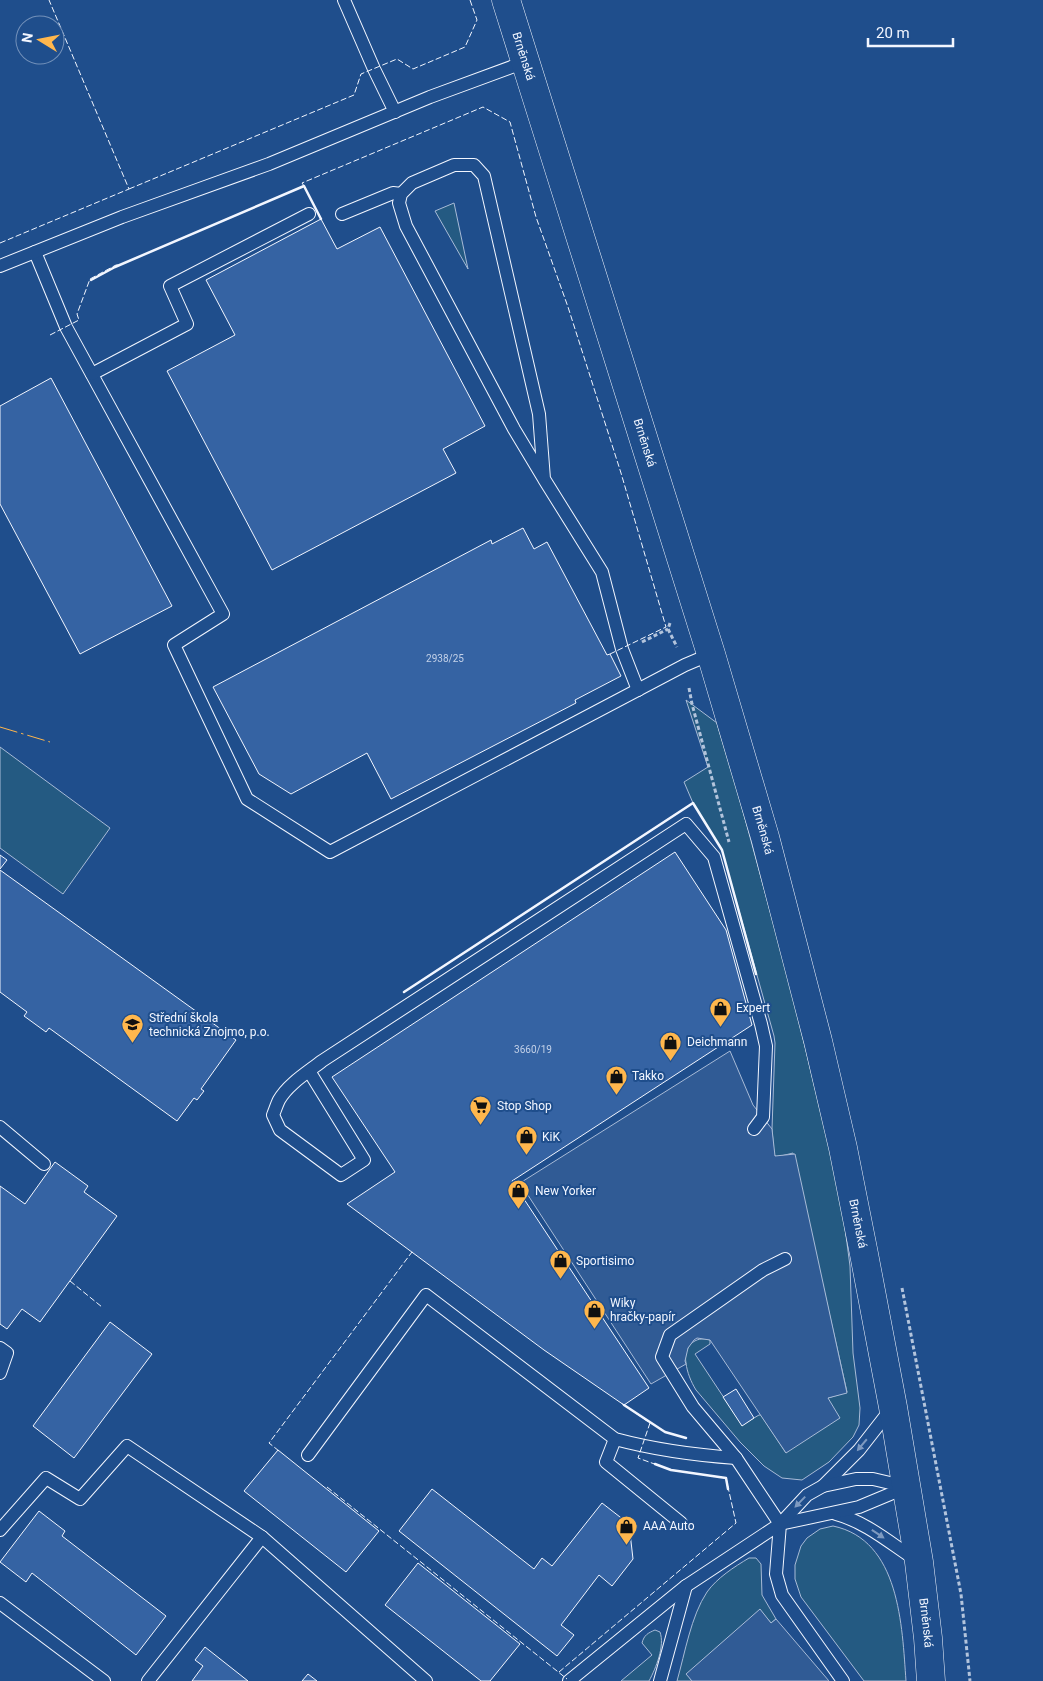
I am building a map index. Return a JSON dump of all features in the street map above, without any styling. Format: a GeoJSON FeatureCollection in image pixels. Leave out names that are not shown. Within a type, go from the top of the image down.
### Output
{"type":"FeatureCollection","features":[{"type":"Feature","properties":{"kind":"main road","name":"Brněnská"},"geometry":{"type":"LineString","coordinates":[[506,0],[712,654],[765,836],[818,1041],[855,1206],[893,1407],[919,1562],[931,1681]]}},
{"type":"Feature","properties":{"kind":"lane"},"geometry":{"type":"LineString","coordinates":[[344,0],[395,112]]}},
{"type":"Feature","properties":{"kind":"lane"},"geometry":{"type":"LineString","coordinates":[[0,266],[122,217],[269,164],[395,112],[525,62]]}},
{"type":"Feature","properties":{"kind":"lane"},"geometry":{"type":"LineString","coordinates":[[544,479],[540,414],[484,176],[474,165],[454,165],[412,183],[401,194],[399,203],[406,226],[514,429],[544,479],[602,572],[622,649],[638,690]]}},
{"type":"Feature","properties":{"kind":"lane"},"geometry":{"type":"LineString","coordinates":[[342,214],[393,194],[401,194]]}},
{"type":"Feature","properties":{"kind":"lane"},"geometry":{"type":"LineString","coordinates":[[92,374],[187,324],[170,286],[309,214]]}},
{"type":"Feature","properties":{"kind":"lane"},"geometry":{"type":"LineString","coordinates":[[35,252],[66,327],[223,614],[174,645],[247,799],[330,852],[685,664],[712,654]]}},
{"type":"Feature","properties":{"kind":"lane"},"geometry":{"type":"LineString","coordinates":[[309,1071],[364,1160],[342,1175],[280,1130],[273,1115],[280,1099],[298,1080],[309,1071],[686,824],[714,857],[762,1024],[766,1046],[763,1117],[754,1129]]}},
{"type":"Feature","properties":{"kind":"lane"},"geometry":{"type":"LineString","coordinates":[[0,1127],[44,1164]]}},
{"type":"Feature","properties":{"kind":"lane"},"geometry":{"type":"LineString","coordinates":[[785,1259],[763,1270],[670,1335],[662,1357],[693,1407],[736,1458],[780,1524],[776,1574],[782,1596],[843,1681]]}},
{"type":"Feature","properties":{"kind":"lane"},"geometry":{"type":"LineString","coordinates":[[308,1455],[426,1295],[614,1439],[685,1454],[736,1458]]}},
{"type":"Feature","properties":{"kind":"lane"},"geometry":{"type":"LineString","coordinates":[[0,1348],[8,1353],[0,1373]]}},
{"type":"Feature","properties":{"kind":"lane"},"geometry":{"type":"LineString","coordinates":[[824,1486],[859,1450],[893,1407]]}},
{"type":"Feature","properties":{"kind":"lane"},"geometry":{"type":"LineString","coordinates":[[614,1439],[606,1462],[681,1523]]}},
{"type":"Feature","properties":{"kind":"lane"},"geometry":{"type":"LineString","coordinates":[[0,1530],[46,1478],[80,1498],[127,1446],[262,1537],[426,1681]]}},
{"type":"Feature","properties":{"kind":"lane"},"geometry":{"type":"LineString","coordinates":[[569,1681],[686,1586],[780,1524],[807,1495],[824,1486],[856,1479],[873,1479],[907,1487]]}},
{"type":"Feature","properties":{"kind":"lane"},"geometry":{"type":"LineString","coordinates":[[780,1524],[871,1503],[907,1487]]}},
{"type":"Feature","properties":{"kind":"lane"},"geometry":{"type":"LineString","coordinates":[[834,1513],[852,1518],[865,1525],[919,1562]]}},
{"type":"Feature","properties":{"kind":"lane"},"geometry":{"type":"LineString","coordinates":[[148,1681],[262,1537]]}},
{"type":"Feature","properties":{"kind":"lane"},"geometry":{"type":"LineString","coordinates":[[660,1681],[686,1586]]}},
{"type":"Feature","properties":{"kind":"lane"},"geometry":{"type":"LineString","coordinates":[[0,1603],[104,1681]]}},
{"type":"Feature","properties":{"kind":"path"},"geometry":{"type":"LineString","coordinates":[[670,620],[668,629],[685,664],[692,704],[730,845]]}},
{"type":"Feature","properties":{"kind":"path"},"geometry":{"type":"LineString","coordinates":[[638,645],[668,629]]}},
{"type":"Feature","properties":{"kind":"shaded area"},"geometry":{"type":"Polygon","coordinates":[[[454,203],[468,269],[435,211],[454,203]]]}},
{"type":"Feature","properties":{"kind":"shaded area"},"geometry":{"type":"Polygon","coordinates":[[[686,700],[717,723],[791,988],[843,1213],[850,1266],[853,1353],[860,1408],[859,1425],[853,1437],[829,1462],[802,1480],[782,1478],[764,1466],[740,1442],[696,1390],[687,1370],[686,1352],[688,1347],[700,1339],[710,1340],[710,1344],[695,1354],[742,1425],[761,1415],[786,1453],[828,1398],[847,1392],[793,1153],[777,1157],[774,1155],[772,1129],[774,1036],[722,850],[693,803],[684,782],[708,767],[686,700]]]}},
{"type":"Feature","properties":{"kind":"shaded area"},"geometry":{"type":"Polygon","coordinates":[[[0,747],[110,828],[63,894],[0,848],[0,747]]]}},
{"type":"Feature","properties":{"kind":"shaded area"},"geometry":{"type":"Polygon","coordinates":[[[730,1051],[753,1105],[772,1129],[775,1156],[795,1154],[847,1393],[828,1398],[840,1418],[786,1453],[710,1340],[697,1338],[694,1340],[688,1348],[686,1364],[651,1384],[520,1183],[730,1051]]]}},
{"type":"Feature","properties":{"kind":"shaded area"},"geometry":{"type":"Polygon","coordinates":[[[833,1526],[855,1534],[872,1548],[884,1567],[893,1588],[899,1611],[906,1681],[864,1681],[801,1597],[795,1579],[795,1565],[801,1546],[807,1538],[820,1529],[833,1526]]]}},
{"type":"Feature","properties":{"kind":"shaded area"},"geometry":{"type":"Polygon","coordinates":[[[749,1558],[756,1558],[761,1564],[762,1595],[776,1619],[771,1623],[760,1610],[687,1674],[692,1681],[677,1681],[693,1623],[701,1602],[711,1587],[721,1577],[749,1558]]]}},
{"type":"Feature","properties":{"kind":"shaded area"},"geometry":{"type":"Polygon","coordinates":[[[760,1609],[771,1623],[776,1619],[829,1681],[692,1681],[686,1674],[760,1609]]]}},
{"type":"Feature","properties":{"kind":"shaded area"},"geometry":{"type":"Polygon","coordinates":[[[655,1630],[660,1632],[661,1650],[649,1681],[621,1681],[652,1655],[642,1643],[647,1635],[655,1630]]]}},
{"type":"Feature","properties":{"kind":"building"},"geometry":{"type":"Polygon","coordinates":[[[321,219],[337,249],[380,227],[485,426],[443,449],[456,473],[272,570],[167,371],[235,335],[206,280],[321,219]]]}},
{"type":"Feature","properties":{"kind":"building"},"geometry":{"type":"Polygon","coordinates":[[[51,378],[172,606],[80,654],[0,504],[0,406],[51,378]]]}},
{"type":"Feature","properties":{"kind":"building"},"geometry":{"type":"Polygon","coordinates":[[[523,528],[534,549],[547,542],[607,655],[610,654],[621,676],[575,700],[576,703],[391,799],[367,753],[291,794],[259,774],[213,687],[491,540],[492,544],[523,528]]]}},
{"type":"Feature","properties":{"kind":"building","name":"Stop Shop"},"geometry":{"type":"Polygon","coordinates":[[[675,852],[726,930],[752,1025],[512,1181],[649,1388],[624,1405],[544,1350],[347,1204],[395,1172],[332,1077],[675,852]]]}},
{"type":"Feature","properties":{"kind":"building"},"geometry":{"type":"Polygon","coordinates":[[[0,855],[7,860],[0,869],[0,855]]]}},
{"type":"Feature","properties":{"kind":"building"},"geometry":{"type":"Polygon","coordinates":[[[0,870],[236,1040],[201,1089],[204,1091],[197,1100],[194,1098],[177,1121],[49,1028],[46,1032],[24,1016],[27,1012],[0,992],[0,870]]]}},
{"type":"Feature","properties":{"kind":"building"},"geometry":{"type":"Polygon","coordinates":[[[55,1162],[88,1186],[84,1192],[117,1216],[40,1322],[22,1309],[7,1329],[0,1324],[0,1186],[25,1204],[55,1162]]]}},
{"type":"Feature","properties":{"kind":"building"},"geometry":{"type":"Polygon","coordinates":[[[110,1322],[152,1354],[74,1458],[33,1426],[110,1322]]]}},
{"type":"Feature","properties":{"kind":"building"},"geometry":{"type":"Polygon","coordinates":[[[736,1389],[754,1418],[742,1426],[723,1397],[736,1389]]]}},
{"type":"Feature","properties":{"kind":"building"},"geometry":{"type":"Polygon","coordinates":[[[278,1450],[379,1531],[346,1572],[244,1491],[278,1450]]]}},
{"type":"Feature","properties":{"kind":"building"},"geometry":{"type":"Polygon","coordinates":[[[432,1489],[534,1569],[542,1558],[552,1566],[602,1503],[629,1524],[633,1559],[612,1586],[599,1575],[561,1625],[574,1635],[557,1656],[399,1531],[432,1489]]]}},
{"type":"Feature","properties":{"kind":"building"},"geometry":{"type":"Polygon","coordinates":[[[39,1511],[65,1531],[62,1536],[166,1616],[136,1655],[32,1573],[26,1582],[0,1562],[39,1511]]]}},
{"type":"Feature","properties":{"kind":"building"},"geometry":{"type":"Polygon","coordinates":[[[418,1563],[520,1644],[490,1681],[481,1681],[385,1605],[418,1563]]]}},
{"type":"Feature","properties":{"kind":"building"},"geometry":{"type":"Polygon","coordinates":[[[205,1647],[248,1681],[192,1681],[203,1666],[195,1660],[205,1647]]]}},
{"type":"Feature","properties":{"kind":"building"},"geometry":{"type":"Polygon","coordinates":[[[308,1674],[317,1681],[302,1681],[308,1674]]]}},
{"type":"Feature","properties":{"kind":"fence"},"geometry":{"type":"LineString","coordinates":[[0,243],[129,189],[49,0]]}},
{"type":"Feature","properties":{"kind":"fence"},"geometry":{"type":"LineString","coordinates":[[129,189],[354,95],[361,74],[397,59],[413,69],[465,47],[477,20],[470,0]]}},
{"type":"Feature","properties":{"kind":"fence"},"geometry":{"type":"LineString","coordinates":[[304,186],[302,183],[483,107],[510,122],[536,217],[568,307],[621,473],[666,627],[610,654]]}},
{"type":"Feature","properties":{"kind":"fence"},"geometry":{"type":"LineString","coordinates":[[50,335],[79,320],[77,314],[90,279],[116,265],[121,265]]}},
{"type":"Feature","properties":{"kind":"fence"},"geometry":{"type":"LineString","coordinates":[[279,1451],[269,1443],[412,1252],[415,1254]]}},
{"type":"Feature","properties":{"kind":"fence"},"geometry":{"type":"LineString","coordinates":[[70,1281],[102,1307]]}},
{"type":"Feature","properties":{"kind":"fence"},"geometry":{"type":"LineString","coordinates":[[559,1672],[736,1523],[726,1478],[671,1470],[638,1458],[650,1423],[621,1403]]}},
{"type":"Feature","properties":{"kind":"fence"},"geometry":{"type":"LineString","coordinates":[[327,1487],[567,1679]]}},
{"type":"Feature","properties":{"kind":"wall"},"geometry":{"type":"LineString","coordinates":[[91,280],[115,267],[304,186],[321,219]]}},
{"type":"Feature","properties":{"kind":"wall"},"geometry":{"type":"LineString","coordinates":[[404,992],[693,803],[722,850],[756,974]]}},
{"type":"Feature","properties":{"kind":"wall"},"geometry":{"type":"LineString","coordinates":[[624,1405],[665,1432],[686,1438]]}},
{"type":"Feature","properties":{"kind":"wall"},"geometry":{"type":"LineString","coordinates":[[655,1464],[671,1470],[726,1478],[728,1489]]}},
{"type":"Feature","properties":{"kind":"power"},"geometry":{"type":"LineString","coordinates":[[0,727],[50,742]]}},
{"type":"Feature","properties":{"kind":"place","name":"Expert"},"geometry":{"type":"Point","coordinates":[720,1027]}},
{"type":"Feature","properties":{"kind":"place","name":"Střední škola technická Znojmo, p.o."},"geometry":{"type":"Point","coordinates":[133,1044]}},
{"type":"Feature","properties":{"kind":"place","name":"Deichmann"},"geometry":{"type":"Point","coordinates":[671,1061]}},
{"type":"Feature","properties":{"kind":"place","name":"Takko"},"geometry":{"type":"Point","coordinates":[616,1095]}},
{"type":"Feature","properties":{"kind":"place","name":"Stop Shop"},"geometry":{"type":"Point","coordinates":[481,1125]}},
{"type":"Feature","properties":{"kind":"place","name":"KiK"},"geometry":{"type":"Point","coordinates":[526,1156]}},
{"type":"Feature","properties":{"kind":"place","name":"New Yorker"},"geometry":{"type":"Point","coordinates":[519,1210]}},
{"type":"Feature","properties":{"kind":"place","name":"Sportisimo"},"geometry":{"type":"Point","coordinates":[560,1280]}},
{"type":"Feature","properties":{"kind":"place","name":"Wiky hračky-papír"},"geometry":{"type":"Point","coordinates":[594,1329]}},
{"type":"Feature","properties":{"kind":"place","name":"AAA Auto"},"geometry":{"type":"Point","coordinates":[627,1545]}}]}
